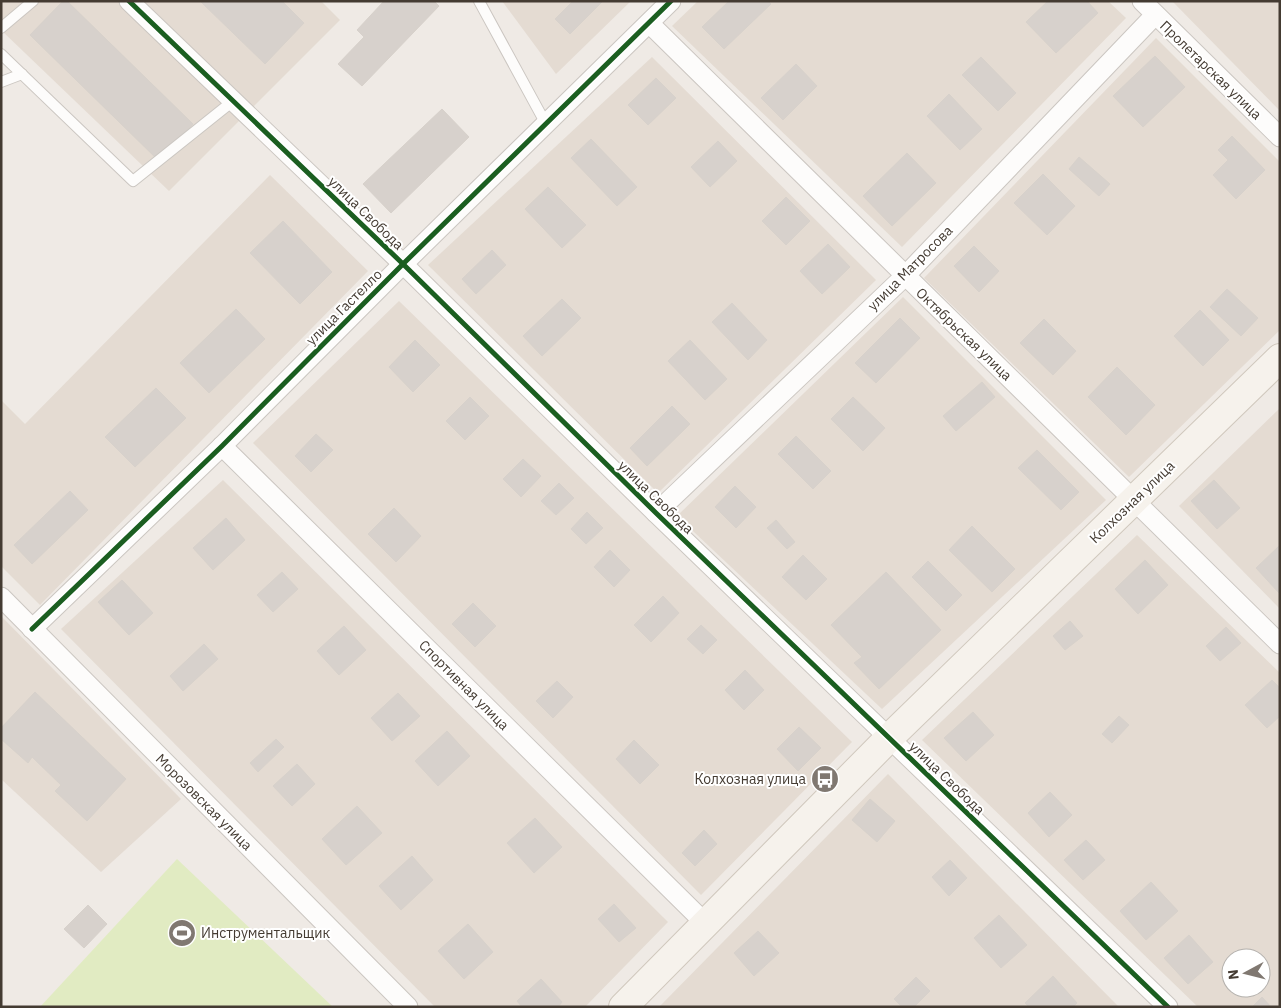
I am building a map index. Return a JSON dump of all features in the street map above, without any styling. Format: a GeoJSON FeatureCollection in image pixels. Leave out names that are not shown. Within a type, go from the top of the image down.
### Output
{"type":"FeatureCollection","features":[{"type":"Feature","properties":{"kind":"main road","name":"Колхозная улица"},"geometry":{"type":"LineString","coordinates":[[623,1007],[889,738],[1280,358]]}},
{"type":"Feature","properties":{"kind":"street","name":"улица Свобода"},"geometry":{"type":"LineString","coordinates":[[129,1],[403,264],[656,513],[1168,1007]]}},
{"type":"Feature","properties":{"kind":"street","name":"улица Гастелло"},"geometry":{"type":"LineString","coordinates":[[32,629],[222,446],[403,264],[671,1]]}},
{"type":"Feature","properties":{"kind":"street","name":"Пролетарская улица"},"geometry":{"type":"LineString","coordinates":[[1148,8],[1280,137]]}},
{"type":"Feature","properties":{"kind":"street","name":"улица Матросова"},"geometry":{"type":"LineString","coordinates":[[656,513],[905,276],[1148,8]]}},
{"type":"Feature","properties":{"kind":"street","name":"Октябрьская улица"},"geometry":{"type":"LineString","coordinates":[[649,23],[1280,644]]}},
{"type":"Feature","properties":{"kind":"street","name":"Спортивная улица"},"geometry":{"type":"LineString","coordinates":[[222,446],[706,924]]}},
{"type":"Feature","properties":{"kind":"street","name":"Морозовская улица"},"geometry":{"type":"LineString","coordinates":[[1,597],[408,1007]]}},
{"type":"Feature","properties":{"kind":"lane"},"geometry":{"type":"LineString","coordinates":[[1,28],[33,1]]}},
{"type":"Feature","properties":{"kind":"lane"},"geometry":{"type":"LineString","coordinates":[[479,1],[546,124]]}},
{"type":"Feature","properties":{"kind":"lane"},"geometry":{"type":"LineString","coordinates":[[1,54],[133,181],[233,101]]}},
{"type":"Feature","properties":{"kind":"lane"},"geometry":{"type":"LineString","coordinates":[[1,82],[22,74]]}},
{"type":"Feature","properties":{"kind":"shaded area"},"geometry":{"type":"Polygon","coordinates":[[[1,1],[321,1],[340,20],[169,191],[1,30],[1,1]]]}},
{"type":"Feature","properties":{"kind":"shaded area"},"geometry":{"type":"Polygon","coordinates":[[[502,1],[631,1],[556,74],[502,1]]]}},
{"type":"Feature","properties":{"kind":"shaded area"},"geometry":{"type":"Polygon","coordinates":[[[698,1],[1108,1],[1126,18],[902,247],[672,26],[698,1]]]}},
{"type":"Feature","properties":{"kind":"shaded area"},"geometry":{"type":"Polygon","coordinates":[[[1172,1],[1280,1],[1280,111],[1172,1]]]}},
{"type":"Feature","properties":{"kind":"shaded area"},"geometry":{"type":"Polygon","coordinates":[[[1156,38],[1280,162],[1280,330],[1129,477],[924,278],[1156,38]]]}},
{"type":"Feature","properties":{"kind":"shaded area"},"geometry":{"type":"Polygon","coordinates":[[[652,57],[876,280],[658,493],[428,265],[652,57]]]}},
{"type":"Feature","properties":{"kind":"shaded area"},"geometry":{"type":"Polygon","coordinates":[[[270,175],[368,271],[40,605],[1,566],[1,400],[25,424],[270,175]]]}},
{"type":"Feature","properties":{"kind":"shaded area"},"geometry":{"type":"Polygon","coordinates":[[[903,297],[1106,500],[882,709],[677,516],[903,297]]]}},
{"type":"Feature","properties":{"kind":"shaded area"},"geometry":{"type":"Polygon","coordinates":[[[399,301],[852,742],[701,895],[253,443],[399,301]]]}},
{"type":"Feature","properties":{"kind":"shaded area"},"geometry":{"type":"Polygon","coordinates":[[[1280,408],[1280,609],[1179,506],[1280,408]]]}},
{"type":"Feature","properties":{"kind":"shaded area"},"geometry":{"type":"Polygon","coordinates":[[[223,480],[668,922],[585,1007],[435,1007],[61,629],[223,480]]]}},
{"type":"Feature","properties":{"kind":"shaded area"},"geometry":{"type":"Polygon","coordinates":[[[1137,535],[1280,673],[1280,1007],[1198,1007],[922,740],[1137,535]]]}},
{"type":"Feature","properties":{"kind":"shaded area"},"geometry":{"type":"Polygon","coordinates":[[[1,616],[181,799],[101,872],[1,779],[1,616]]]}},
{"type":"Feature","properties":{"kind":"shaded area"},"geometry":{"type":"Polygon","coordinates":[[[888,774],[1119,1007],[659,1007],[888,774]]]}},
{"type":"Feature","properties":{"kind":"green space","name":"Инструментальщик"},"geometry":{"type":"Polygon","coordinates":[[[177,859],[333,1007],[40,1007],[177,859]]]}},
{"type":"Feature","properties":{"kind":"building"},"geometry":{"type":"Polygon","coordinates":[[[63,1],[67,1],[193,124],[158,160],[30,35],[63,1]]]}},
{"type":"Feature","properties":{"kind":"building"},"geometry":{"type":"Polygon","coordinates":[[[200,1],[282,1],[304,23],[265,64],[200,1]]]}},
{"type":"Feature","properties":{"kind":"building"},"geometry":{"type":"Polygon","coordinates":[[[384,1],[434,1],[439,6],[362,86],[338,64],[364,37],[357,30],[384,1]]]}},
{"type":"Feature","properties":{"kind":"building"},"geometry":{"type":"Polygon","coordinates":[[[573,1],[603,1],[570,34],[555,19],[573,1]]]}},
{"type":"Feature","properties":{"kind":"building"},"geometry":{"type":"Polygon","coordinates":[[[729,1],[768,1],[771,4],[724,49],[702,27],[729,1]]]}},
{"type":"Feature","properties":{"kind":"building"},"geometry":{"type":"Polygon","coordinates":[[[1048,1],[1087,1],[1098,13],[1056,53],[1026,22],[1048,1]]]}},
{"type":"Feature","properties":{"kind":"building"},"geometry":{"type":"Polygon","coordinates":[[[1155,56],[1185,87],[1143,127],[1113,96],[1155,56]]]}},
{"type":"Feature","properties":{"kind":"building"},"geometry":{"type":"Polygon","coordinates":[[[981,57],[1016,93],[998,111],[962,75],[981,57]]]}},
{"type":"Feature","properties":{"kind":"building"},"geometry":{"type":"Polygon","coordinates":[[[796,64],[817,86],[783,120],[761,98],[796,64]]]}},
{"type":"Feature","properties":{"kind":"building"},"geometry":{"type":"Polygon","coordinates":[[[656,78],[676,98],[648,125],[628,105],[656,78]]]}},
{"type":"Feature","properties":{"kind":"building"},"geometry":{"type":"Polygon","coordinates":[[[949,94],[982,129],[960,150],[927,116],[949,94]]]}},
{"type":"Feature","properties":{"kind":"building"},"geometry":{"type":"Polygon","coordinates":[[[442,109],[469,137],[391,213],[363,184],[442,109]]]}},
{"type":"Feature","properties":{"kind":"building"},"geometry":{"type":"Polygon","coordinates":[[[1232,136],[1265,170],[1236,199],[1213,175],[1228,160],[1218,150],[1232,136]]]}},
{"type":"Feature","properties":{"kind":"building"},"geometry":{"type":"Polygon","coordinates":[[[591,139],[637,187],[617,206],[571,158],[591,139]]]}},
{"type":"Feature","properties":{"kind":"building"},"geometry":{"type":"Polygon","coordinates":[[[718,141],[737,161],[710,187],[691,167],[718,141]]]}},
{"type":"Feature","properties":{"kind":"building"},"geometry":{"type":"Polygon","coordinates":[[[907,153],[936,183],[892,226],[863,196],[907,153]]]}},
{"type":"Feature","properties":{"kind":"building"},"geometry":{"type":"Polygon","coordinates":[[[1079,157],[1110,184],[1099,196],[1069,169],[1079,157]]]}},
{"type":"Feature","properties":{"kind":"building"},"geometry":{"type":"Polygon","coordinates":[[[1043,174],[1075,206],[1047,235],[1014,203],[1043,174]]]}},
{"type":"Feature","properties":{"kind":"building"},"geometry":{"type":"Polygon","coordinates":[[[548,187],[586,225],[562,248],[525,209],[548,187]]]}},
{"type":"Feature","properties":{"kind":"building"},"geometry":{"type":"Polygon","coordinates":[[[786,197],[810,221],[786,245],[762,221],[786,197]]]}},
{"type":"Feature","properties":{"kind":"building"},"geometry":{"type":"Polygon","coordinates":[[[283,221],[332,272],[300,304],[250,253],[283,221]]]}},
{"type":"Feature","properties":{"kind":"building"},"geometry":{"type":"Polygon","coordinates":[[[828,244],[850,267],[822,294],[800,271],[828,244]]]}},
{"type":"Feature","properties":{"kind":"building"},"geometry":{"type":"Polygon","coordinates":[[[974,246],[999,271],[979,292],[954,266],[974,246]]]}},
{"type":"Feature","properties":{"kind":"building"},"geometry":{"type":"Polygon","coordinates":[[[492,250],[506,265],[476,294],[462,279],[492,250]]]}},
{"type":"Feature","properties":{"kind":"building"},"geometry":{"type":"Polygon","coordinates":[[[1227,289],[1258,318],[1241,336],[1210,307],[1227,289]]]}},
{"type":"Feature","properties":{"kind":"building"},"geometry":{"type":"Polygon","coordinates":[[[562,299],[581,318],[542,356],[523,336],[562,299]]]}},
{"type":"Feature","properties":{"kind":"building"},"geometry":{"type":"Polygon","coordinates":[[[732,303],[767,340],[748,360],[712,322],[732,303]]]}},
{"type":"Feature","properties":{"kind":"building"},"geometry":{"type":"Polygon","coordinates":[[[236,309],[265,339],[209,393],[180,363],[236,309]]]}},
{"type":"Feature","properties":{"kind":"building"},"geometry":{"type":"Polygon","coordinates":[[[1200,310],[1229,340],[1203,366],[1174,336],[1200,310]]]}},
{"type":"Feature","properties":{"kind":"building"},"geometry":{"type":"Polygon","coordinates":[[[900,318],[920,338],[876,383],[855,363],[900,318]]]}},
{"type":"Feature","properties":{"kind":"building"},"geometry":{"type":"Polygon","coordinates":[[[1044,319],[1076,351],[1053,375],[1020,343],[1044,319]]]}},
{"type":"Feature","properties":{"kind":"building"},"geometry":{"type":"Polygon","coordinates":[[[415,340],[440,365],[413,392],[389,367],[415,340]]]}},
{"type":"Feature","properties":{"kind":"building"},"geometry":{"type":"Polygon","coordinates":[[[690,340],[727,379],[705,400],[668,361],[690,340]]]}},
{"type":"Feature","properties":{"kind":"building"},"geometry":{"type":"Polygon","coordinates":[[[1117,367],[1155,405],[1126,435],[1088,397],[1117,367]]]}},
{"type":"Feature","properties":{"kind":"building"},"geometry":{"type":"Polygon","coordinates":[[[982,382],[995,397],[956,431],[943,416],[982,382]]]}},
{"type":"Feature","properties":{"kind":"building"},"geometry":{"type":"Polygon","coordinates":[[[156,388],[186,418],[135,467],[105,437],[156,388]]]}},
{"type":"Feature","properties":{"kind":"building"},"geometry":{"type":"Polygon","coordinates":[[[470,397],[489,416],[465,440],[446,421],[470,397]]]}},
{"type":"Feature","properties":{"kind":"building"},"geometry":{"type":"Polygon","coordinates":[[[853,397],[885,428],[863,451],[831,419],[853,397]]]}},
{"type":"Feature","properties":{"kind":"building"},"geometry":{"type":"Polygon","coordinates":[[[672,406],[690,424],[647,466],[630,448],[672,406]]]}},
{"type":"Feature","properties":{"kind":"building"},"geometry":{"type":"Polygon","coordinates":[[[316,434],[333,450],[311,472],[295,456],[316,434]]]}},
{"type":"Feature","properties":{"kind":"building"},"geometry":{"type":"Polygon","coordinates":[[[796,436],[831,471],[813,489],[778,454],[796,436]]]}},
{"type":"Feature","properties":{"kind":"building"},"geometry":{"type":"Polygon","coordinates":[[[1037,450],[1079,492],[1061,510],[1018,468],[1037,450]]]}},
{"type":"Feature","properties":{"kind":"building"},"geometry":{"type":"Polygon","coordinates":[[[523,459],[541,476],[521,497],[503,479],[523,459]]]}},
{"type":"Feature","properties":{"kind":"building"},"geometry":{"type":"Polygon","coordinates":[[[1214,480],[1240,508],[1217,529],[1191,501],[1214,480]]]}},
{"type":"Feature","properties":{"kind":"building"},"geometry":{"type":"Polygon","coordinates":[[[559,483],[574,498],[556,515],[541,501],[559,483]]]}},
{"type":"Feature","properties":{"kind":"building"},"geometry":{"type":"Polygon","coordinates":[[[735,486],[756,507],[736,528],[715,507],[735,486]]]}},
{"type":"Feature","properties":{"kind":"building"},"geometry":{"type":"Polygon","coordinates":[[[70,491],[88,510],[32,564],[14,545],[70,491]]]}},
{"type":"Feature","properties":{"kind":"building"},"geometry":{"type":"Polygon","coordinates":[[[394,508],[421,536],[396,562],[368,534],[394,508]]]}},
{"type":"Feature","properties":{"kind":"building"},"geometry":{"type":"Polygon","coordinates":[[[587,512],[603,528],[586,544],[571,529],[587,512]]]}},
{"type":"Feature","properties":{"kind":"building"},"geometry":{"type":"Polygon","coordinates":[[[226,518],[245,540],[213,570],[193,548],[226,518]]]}},
{"type":"Feature","properties":{"kind":"building"},"geometry":{"type":"Polygon","coordinates":[[[776,520],[795,542],[787,549],[767,528],[776,520]]]}},
{"type":"Feature","properties":{"kind":"building"},"geometry":{"type":"Polygon","coordinates":[[[972,526],[1015,569],[992,592],[949,550],[972,526]]]}},
{"type":"Feature","properties":{"kind":"building"},"geometry":{"type":"Polygon","coordinates":[[[1280,547],[1279,593],[1256,568],[1280,547]]]}},
{"type":"Feature","properties":{"kind":"building"},"geometry":{"type":"Polygon","coordinates":[[[610,550],[630,570],[614,587],[594,567],[610,550]]]}},
{"type":"Feature","properties":{"kind":"building"},"geometry":{"type":"Polygon","coordinates":[[[803,555],[827,579],[806,600],[782,577],[803,555]]]}},
{"type":"Feature","properties":{"kind":"building"},"geometry":{"type":"Polygon","coordinates":[[[1145,560],[1168,585],[1138,614],[1115,589],[1145,560]]]}},
{"type":"Feature","properties":{"kind":"building"},"geometry":{"type":"Polygon","coordinates":[[[928,561],[962,595],[946,611],[912,577],[928,561]]]}},
{"type":"Feature","properties":{"kind":"building"},"geometry":{"type":"Polygon","coordinates":[[[282,572],[298,589],[273,612],[257,595],[282,572]]]}},
{"type":"Feature","properties":{"kind":"building"},"geometry":{"type":"Polygon","coordinates":[[[886,572],[941,630],[879,689],[854,663],[862,657],[831,625],[886,572]]]}},
{"type":"Feature","properties":{"kind":"building"},"geometry":{"type":"Polygon","coordinates":[[[122,580],[153,613],[129,635],[98,602],[122,580]]]}},
{"type":"Feature","properties":{"kind":"building"},"geometry":{"type":"Polygon","coordinates":[[[663,596],[679,613],[651,642],[634,625],[663,596]]]}},
{"type":"Feature","properties":{"kind":"building"},"geometry":{"type":"Polygon","coordinates":[[[473,603],[496,626],[475,647],[452,624],[473,603]]]}},
{"type":"Feature","properties":{"kind":"building"},"geometry":{"type":"Polygon","coordinates":[[[1070,621],[1083,636],[1065,650],[1053,636],[1070,621]]]}},
{"type":"Feature","properties":{"kind":"building"},"geometry":{"type":"Polygon","coordinates":[[[701,625],[717,640],[703,654],[687,639],[701,625]]]}},
{"type":"Feature","properties":{"kind":"building"},"geometry":{"type":"Polygon","coordinates":[[[344,626],[366,650],[339,675],[317,651],[344,626]]]}},
{"type":"Feature","properties":{"kind":"building"},"geometry":{"type":"Polygon","coordinates":[[[1226,627],[1241,643],[1220,661],[1206,646],[1226,627]]]}},
{"type":"Feature","properties":{"kind":"building"},"geometry":{"type":"Polygon","coordinates":[[[204,644],[218,659],[183,691],[170,676],[204,644]]]}},
{"type":"Feature","properties":{"kind":"building"},"geometry":{"type":"Polygon","coordinates":[[[745,670],[764,690],[744,710],[725,690],[745,670]]]}},
{"type":"Feature","properties":{"kind":"building"},"geometry":{"type":"Polygon","coordinates":[[[1272,680],[1280,688],[1280,716],[1267,728],[1245,705],[1272,680]]]}},
{"type":"Feature","properties":{"kind":"building"},"geometry":{"type":"Polygon","coordinates":[[[557,681],[573,697],[553,718],[536,701],[557,681]]]}},
{"type":"Feature","properties":{"kind":"building"},"geometry":{"type":"Polygon","coordinates":[[[35,692],[126,779],[87,821],[55,791],[61,785],[32,757],[28,763],[1,739],[1,728],[35,692]]]}},
{"type":"Feature","properties":{"kind":"building"},"geometry":{"type":"Polygon","coordinates":[[[398,693],[420,716],[392,741],[371,718],[398,693]]]}},
{"type":"Feature","properties":{"kind":"building"},"geometry":{"type":"Polygon","coordinates":[[[973,712],[994,735],[966,761],[944,738],[973,712]]]}},
{"type":"Feature","properties":{"kind":"building"},"geometry":{"type":"Polygon","coordinates":[[[1119,716],[1129,725],[1112,743],[1102,734],[1119,716]]]}},
{"type":"Feature","properties":{"kind":"building"},"geometry":{"type":"Polygon","coordinates":[[[799,727],[821,748],[798,771],[777,749],[799,727]]]}},
{"type":"Feature","properties":{"kind":"building"},"geometry":{"type":"Polygon","coordinates":[[[447,731],[470,756],[438,786],[415,761],[447,731]]]}},
{"type":"Feature","properties":{"kind":"building"},"geometry":{"type":"Polygon","coordinates":[[[276,739],[284,747],[258,772],[250,763],[276,739]]]}},
{"type":"Feature","properties":{"kind":"building"},"geometry":{"type":"Polygon","coordinates":[[[634,740],[659,765],[640,784],[616,759],[634,740]]]}},
{"type":"Feature","properties":{"kind":"building"},"geometry":{"type":"Polygon","coordinates":[[[297,764],[315,784],[292,806],[273,786],[297,764]]]}},
{"type":"Feature","properties":{"kind":"building"},"geometry":{"type":"Polygon","coordinates":[[[1050,792],[1072,815],[1049,837],[1028,813],[1050,792]]]}},
{"type":"Feature","properties":{"kind":"building"},"geometry":{"type":"Polygon","coordinates":[[[870,799],[895,821],[877,842],[852,820],[870,799]]]}},
{"type":"Feature","properties":{"kind":"building"},"geometry":{"type":"Polygon","coordinates":[[[357,806],[382,833],[346,865],[322,839],[357,806]]]}},
{"type":"Feature","properties":{"kind":"building"},"geometry":{"type":"Polygon","coordinates":[[[535,818],[562,847],[534,873],[507,843],[535,818]]]}},
{"type":"Feature","properties":{"kind":"building"},"geometry":{"type":"Polygon","coordinates":[[[704,830],[717,844],[695,866],[682,853],[704,830]]]}},
{"type":"Feature","properties":{"kind":"building"},"geometry":{"type":"Polygon","coordinates":[[[1086,840],[1105,860],[1083,880],[1064,860],[1086,840]]]}},
{"type":"Feature","properties":{"kind":"building"},"geometry":{"type":"Polygon","coordinates":[[[412,856],[433,880],[401,910],[379,886],[412,856]]]}},
{"type":"Feature","properties":{"kind":"building"},"geometry":{"type":"Polygon","coordinates":[[[950,860],[967,878],[949,896],[932,877],[950,860]]]}},
{"type":"Feature","properties":{"kind":"building"},"geometry":{"type":"Polygon","coordinates":[[[1151,882],[1178,911],[1146,940],[1120,911],[1151,882]]]}},
{"type":"Feature","properties":{"kind":"building"},"geometry":{"type":"Polygon","coordinates":[[[614,904],[636,928],[619,942],[598,919],[614,904]]]}},
{"type":"Feature","properties":{"kind":"building"},"geometry":{"type":"Polygon","coordinates":[[[88,905],[107,924],[84,948],[64,929],[88,905]]]}},
{"type":"Feature","properties":{"kind":"building"},"geometry":{"type":"Polygon","coordinates":[[[999,915],[1027,945],[1001,968],[974,938],[999,915]]]}},
{"type":"Feature","properties":{"kind":"building"},"geometry":{"type":"Polygon","coordinates":[[[468,924],[493,952],[464,979],[438,951],[468,924]]]}},
{"type":"Feature","properties":{"kind":"building"},"geometry":{"type":"Polygon","coordinates":[[[758,931],[779,953],[754,976],[734,953],[758,931]]]}},
{"type":"Feature","properties":{"kind":"building"},"geometry":{"type":"Polygon","coordinates":[[[1189,935],[1213,962],[1188,984],[1164,958],[1189,935]]]}},
{"type":"Feature","properties":{"kind":"building"},"geometry":{"type":"Polygon","coordinates":[[[1053,976],[1077,1003],[1073,1007],[1029,1007],[1025,1003],[1053,976]]]}},
{"type":"Feature","properties":{"kind":"building"},"geometry":{"type":"Polygon","coordinates":[[[916,977],[930,991],[914,1007],[902,1007],[894,999],[916,977]]]}},
{"type":"Feature","properties":{"kind":"building"},"geometry":{"type":"Polygon","coordinates":[[[541,979],[562,1002],[558,1007],[522,1007],[517,1001],[541,979]]]}},
{"type":"Feature","properties":{"kind":"building"},"geometry":{"type":"Polygon","coordinates":[[[1263,998],[1271,1007],[1252,1007],[1263,998]]]}},
{"type":"Feature","properties":{"kind":"cycle path"},"geometry":{"type":"LineString","coordinates":[[129,1],[403,264],[656,513],[1168,1007]]}},
{"type":"Feature","properties":{"kind":"cycle path"},"geometry":{"type":"LineString","coordinates":[[32,629],[222,446],[403,264],[671,1]]}},
{"type":"Feature","properties":{"kind":"place","name":"Колхозная улица"},"geometry":{"type":"Point","coordinates":[825,779]}},
{"type":"Feature","properties":{"kind":"place","name":"Инструментальщик"},"geometry":{"type":"Point","coordinates":[182,933]}}]}
